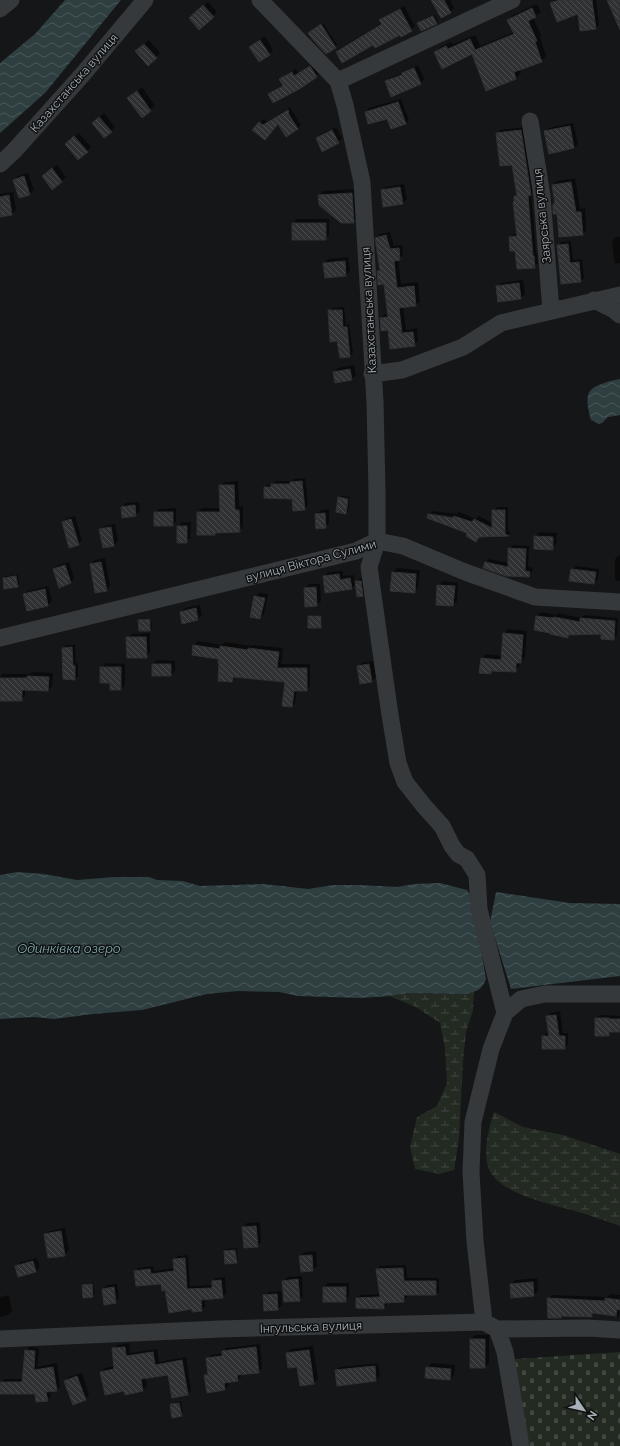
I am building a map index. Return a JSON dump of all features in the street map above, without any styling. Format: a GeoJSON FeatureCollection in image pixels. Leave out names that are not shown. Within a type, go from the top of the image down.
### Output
{"type":"FeatureCollection","features":[{"type":"Feature","properties":{"kind":"street"},"geometry":{"type":"LineString","coordinates":[[0,9],[11,0]]}},
{"type":"Feature","properties":{"kind":"street","name":"Казахстанська вулиця"},"geometry":{"type":"LineString","coordinates":[[0,164],[14,152],[30,134],[145,0]]}},
{"type":"Feature","properties":{"kind":"street","name":"Казахстанська вулиця"},"geometry":{"type":"LineString","coordinates":[[260,0],[338,81],[346,105],[362,182],[375,416],[377,542],[369,567],[398,763],[406,782],[424,806],[442,826],[452,846],[458,854],[467,859],[477,874],[479,909],[505,1013]]}},
{"type":"Feature","properties":{"kind":"street"},"geometry":{"type":"LineString","coordinates":[[338,81],[512,0]]}},
{"type":"Feature","properties":{"kind":"street","name":"Заярська вулиця"},"geometry":{"type":"LineString","coordinates":[[530,121],[542,196],[551,311]]}},
{"type":"Feature","properties":{"kind":"street"},"geometry":{"type":"LineString","coordinates":[[372,374],[402,370],[463,347],[501,323],[620,295]]}},
{"type":"Feature","properties":{"kind":"street"},"geometry":{"type":"LineString","coordinates":[[594,300],[614,310],[620,316]]}},
{"type":"Feature","properties":{"kind":"street","name":"вулиця Віктора Сулими"},"geometry":{"type":"LineString","coordinates":[[0,638],[356,551],[377,542],[403,546],[465,572],[535,597],[620,602]]}},
{"type":"Feature","properties":{"kind":"street"},"geometry":{"type":"LineString","coordinates":[[521,1446],[505,1352],[490,1325],[475,1241],[471,1172],[473,1122],[491,1050],[505,1013],[521,999],[545,994],[620,994]]}},
{"type":"Feature","properties":{"kind":"street","name":"Інгульська вулиця"},"geometry":{"type":"LineString","coordinates":[[0,1339],[228,1329],[490,1325],[620,1330]]}},
{"type":"Feature","properties":{"kind":"green space"},"geometry":{"type":"Polygon","coordinates":[[[474,992],[473,1011],[466,1032],[459,1139],[454,1170],[439,1174],[415,1169],[410,1147],[417,1117],[437,1106],[447,1083],[445,1048],[440,1023],[416,1007],[389,996],[408,993],[465,994],[474,992]]]}},
{"type":"Feature","properties":{"kind":"green space"},"geometry":{"type":"Polygon","coordinates":[[[494,1112],[523,1127],[563,1135],[620,1154],[620,1226],[527,1197],[513,1191],[501,1183],[492,1174],[487,1163],[486,1156],[490,1124],[494,1112]]]}},
{"type":"Feature","properties":{"kind":"green space"},"geometry":{"type":"Polygon","coordinates":[[[620,1352],[620,1446],[528,1446],[518,1402],[515,1359],[620,1352]]]}},
{"type":"Feature","properties":{"kind":"water"},"geometry":{"type":"Polygon","coordinates":[[[65,0],[121,0],[45,93],[0,133],[0,63],[35,34],[65,0]]]}},
{"type":"Feature","properties":{"kind":"water"},"geometry":{"type":"Polygon","coordinates":[[[620,379],[620,415],[608,417],[599,424],[591,420],[587,400],[589,393],[593,388],[620,379]]]}},
{"type":"Feature","properties":{"kind":"water","name":"Одинківка озеро"},"geometry":{"type":"Polygon","coordinates":[[[17,872],[44,874],[77,880],[114,877],[149,877],[157,880],[183,881],[200,886],[264,884],[308,889],[333,885],[397,887],[414,884],[440,883],[467,890],[472,898],[486,979],[483,986],[478,990],[465,994],[408,993],[361,998],[298,996],[279,992],[238,991],[207,994],[142,1010],[54,1019],[34,1017],[0,1019],[0,875],[17,872]]]}},
{"type":"Feature","properties":{"kind":"water"},"geometry":{"type":"Polygon","coordinates":[[[496,892],[570,903],[620,904],[620,976],[511,989],[490,922],[496,892]]]}},
{"type":"Feature","properties":{"kind":"building"},"geometry":{"type":"Polygon","coordinates":[[[431,0],[444,0],[451,13],[441,18],[431,0]]]}},
{"type":"Feature","properties":{"kind":"building"},"geometry":{"type":"Polygon","coordinates":[[[559,0],[592,0],[596,29],[580,31],[578,14],[557,22],[550,3],[559,0]]]}},
{"type":"Feature","properties":{"kind":"building"},"geometry":{"type":"Polygon","coordinates":[[[607,0],[620,0],[620,30],[607,0]]]}},
{"type":"Feature","properties":{"kind":"building"},"geometry":{"type":"Polygon","coordinates":[[[203,5],[214,17],[199,30],[189,18],[203,5]]]}},
{"type":"Feature","properties":{"kind":"building"},"geometry":{"type":"Polygon","coordinates":[[[532,8],[536,17],[528,21],[537,41],[535,42],[542,62],[514,72],[516,79],[486,91],[472,54],[442,69],[434,52],[446,46],[448,49],[470,39],[475,50],[514,34],[507,20],[532,8]]]}},
{"type":"Feature","properties":{"kind":"building"},"geometry":{"type":"Polygon","coordinates":[[[400,9],[412,31],[401,37],[400,35],[375,48],[373,45],[342,63],[336,52],[382,24],[379,20],[400,9]]]}},
{"type":"Feature","properties":{"kind":"building"},"geometry":{"type":"Polygon","coordinates":[[[433,16],[437,24],[421,31],[417,23],[433,16]]]}},
{"type":"Feature","properties":{"kind":"building"},"geometry":{"type":"Polygon","coordinates":[[[321,24],[336,48],[326,54],[308,33],[321,24]]]}},
{"type":"Feature","properties":{"kind":"building"},"geometry":{"type":"Polygon","coordinates":[[[260,40],[270,55],[259,62],[249,47],[260,40]]]}},
{"type":"Feature","properties":{"kind":"building"},"geometry":{"type":"Polygon","coordinates":[[[144,44],[157,58],[148,66],[135,51],[144,44]]]}},
{"type":"Feature","properties":{"kind":"building"},"geometry":{"type":"Polygon","coordinates":[[[310,66],[317,77],[301,88],[273,103],[268,94],[283,86],[279,79],[292,72],[294,76],[310,66]]]}},
{"type":"Feature","properties":{"kind":"building"},"geometry":{"type":"Polygon","coordinates":[[[414,68],[421,84],[391,97],[385,81],[402,75],[402,73],[414,68]]]}},
{"type":"Feature","properties":{"kind":"building"},"geometry":{"type":"Polygon","coordinates":[[[137,91],[151,111],[142,118],[127,98],[137,91]]]}},
{"type":"Feature","properties":{"kind":"building"},"geometry":{"type":"Polygon","coordinates":[[[398,102],[406,124],[391,129],[387,119],[368,124],[365,112],[398,102]]]}},
{"type":"Feature","properties":{"kind":"building"},"geometry":{"type":"Polygon","coordinates":[[[288,110],[288,113],[298,129],[286,137],[278,124],[265,140],[252,130],[259,122],[263,125],[288,110]]]}},
{"type":"Feature","properties":{"kind":"building"},"geometry":{"type":"Polygon","coordinates":[[[99,117],[112,132],[104,138],[92,123],[99,117]]]}},
{"type":"Feature","properties":{"kind":"building"},"geometry":{"type":"Polygon","coordinates":[[[570,126],[574,148],[549,154],[544,131],[570,126]]]}},
{"type":"Feature","properties":{"kind":"building"},"geometry":{"type":"Polygon","coordinates":[[[332,130],[339,143],[322,152],[316,138],[332,130]]]}},
{"type":"Feature","properties":{"kind":"building"},"geometry":{"type":"Polygon","coordinates":[[[521,130],[531,195],[528,196],[535,268],[517,269],[515,251],[510,251],[509,237],[517,236],[513,202],[514,196],[517,196],[512,165],[500,166],[496,133],[521,130]]]}},
{"type":"Feature","properties":{"kind":"building"},"geometry":{"type":"Polygon","coordinates":[[[74,136],[88,152],[78,160],[65,144],[74,136]]]}},
{"type":"Feature","properties":{"kind":"building"},"geometry":{"type":"Polygon","coordinates":[[[52,168],[62,182],[52,190],[42,176],[52,168]]]}},
{"type":"Feature","properties":{"kind":"building"},"geometry":{"type":"Polygon","coordinates":[[[24,176],[30,195],[19,198],[13,180],[24,176]]]}},
{"type":"Feature","properties":{"kind":"building"},"geometry":{"type":"Polygon","coordinates":[[[571,182],[576,212],[581,212],[583,235],[559,237],[557,214],[553,214],[553,204],[555,204],[552,185],[571,182]]]}},
{"type":"Feature","properties":{"kind":"building"},"geometry":{"type":"Polygon","coordinates":[[[400,187],[403,204],[383,207],[381,190],[400,187]]]}},
{"type":"Feature","properties":{"kind":"building"},"geometry":{"type":"Polygon","coordinates":[[[352,193],[354,223],[341,223],[319,205],[318,195],[352,193]]]}},
{"type":"Feature","properties":{"kind":"building"},"geometry":{"type":"Polygon","coordinates":[[[9,195],[12,215],[0,217],[0,197],[9,195]]]}},
{"type":"Feature","properties":{"kind":"building"},"geometry":{"type":"Polygon","coordinates":[[[292,223],[326,223],[326,240],[292,240],[292,223]]]}},
{"type":"Feature","properties":{"kind":"building"},"geometry":{"type":"Polygon","coordinates":[[[386,235],[390,249],[399,248],[400,260],[394,261],[397,288],[414,286],[416,306],[399,308],[402,333],[413,332],[415,346],[390,349],[388,330],[381,331],[380,318],[388,317],[384,284],[378,285],[377,271],[380,271],[375,238],[386,235]]]}},
{"type":"Feature","properties":{"kind":"building"},"geometry":{"type":"Polygon","coordinates":[[[568,244],[570,263],[579,262],[581,282],[561,284],[557,245],[568,244]]]}},
{"type":"Feature","properties":{"kind":"building"},"geometry":{"type":"Polygon","coordinates":[[[345,261],[346,276],[325,278],[323,263],[345,261]]]}},
{"type":"Feature","properties":{"kind":"building"},"geometry":{"type":"Polygon","coordinates":[[[519,283],[521,299],[498,302],[496,286],[519,283]]]}},
{"type":"Feature","properties":{"kind":"building"},"geometry":{"type":"Polygon","coordinates":[[[328,310],[342,310],[343,327],[347,327],[350,357],[340,358],[337,341],[330,342],[328,310]]]}},
{"type":"Feature","properties":{"kind":"building"},"geometry":{"type":"Polygon","coordinates":[[[350,369],[352,380],[335,383],[333,372],[350,369]]]}},
{"type":"Feature","properties":{"kind":"building"},"geometry":{"type":"Polygon","coordinates":[[[302,481],[305,510],[293,511],[292,499],[264,498],[264,487],[271,487],[271,484],[290,484],[290,482],[302,481]]]}},
{"type":"Feature","properties":{"kind":"building"},"geometry":{"type":"Polygon","coordinates":[[[219,485],[234,485],[235,510],[239,510],[240,532],[215,533],[215,535],[197,535],[197,512],[220,512],[219,485]]]}},
{"type":"Feature","properties":{"kind":"building"},"geometry":{"type":"Polygon","coordinates":[[[338,497],[348,499],[346,514],[336,512],[338,497]]]}},
{"type":"Feature","properties":{"kind":"building"},"geometry":{"type":"Polygon","coordinates":[[[135,505],[136,516],[122,518],[121,507],[135,505]]]}},
{"type":"Feature","properties":{"kind":"building"},"geometry":{"type":"Polygon","coordinates":[[[492,510],[505,510],[505,534],[509,536],[479,537],[476,542],[466,536],[467,533],[427,518],[428,514],[453,518],[454,516],[472,522],[474,519],[492,528],[492,510]]]}},
{"type":"Feature","properties":{"kind":"building"},"geometry":{"type":"Polygon","coordinates":[[[154,512],[173,512],[173,526],[154,526],[154,512]]]}},
{"type":"Feature","properties":{"kind":"building"},"geometry":{"type":"Polygon","coordinates":[[[325,513],[326,528],[316,529],[315,514],[325,513]]]}},
{"type":"Feature","properties":{"kind":"building"},"geometry":{"type":"Polygon","coordinates":[[[71,519],[79,545],[69,548],[62,522],[71,519]]]}},
{"type":"Feature","properties":{"kind":"building"},"geometry":{"type":"Polygon","coordinates":[[[177,526],[187,526],[187,543],[177,543],[177,526]]]}},
{"type":"Feature","properties":{"kind":"building"},"geometry":{"type":"Polygon","coordinates":[[[111,527],[114,546],[103,548],[99,529],[111,527]]]}},
{"type":"Feature","properties":{"kind":"building"},"geometry":{"type":"Polygon","coordinates":[[[534,536],[553,537],[553,550],[534,549],[534,536]]]}},
{"type":"Feature","properties":{"kind":"building"},"geometry":{"type":"Polygon","coordinates":[[[508,548],[526,549],[525,571],[530,572],[529,577],[506,576],[483,568],[485,562],[508,567],[508,548]]]}},
{"type":"Feature","properties":{"kind":"building"},"geometry":{"type":"Polygon","coordinates":[[[101,562],[107,591],[95,593],[90,564],[101,562]]]}},
{"type":"Feature","properties":{"kind":"building"},"geometry":{"type":"Polygon","coordinates":[[[65,565],[71,583],[59,588],[53,569],[65,565]]]}},
{"type":"Feature","properties":{"kind":"building"},"geometry":{"type":"Polygon","coordinates":[[[571,569],[596,572],[594,584],[569,581],[571,569]]]}},
{"type":"Feature","properties":{"kind":"building"},"geometry":{"type":"Polygon","coordinates":[[[392,572],[416,574],[415,593],[390,591],[392,572]]]}},
{"type":"Feature","properties":{"kind":"building"},"geometry":{"type":"Polygon","coordinates":[[[339,574],[340,580],[350,578],[352,589],[325,593],[323,576],[339,574]]]}},
{"type":"Feature","properties":{"kind":"building"},"geometry":{"type":"Polygon","coordinates":[[[16,576],[18,587],[4,589],[3,578],[16,576]]]}},
{"type":"Feature","properties":{"kind":"building"},"geometry":{"type":"Polygon","coordinates":[[[355,581],[361,581],[363,596],[357,597],[355,581]]]}},
{"type":"Feature","properties":{"kind":"building"},"geometry":{"type":"Polygon","coordinates":[[[437,585],[455,586],[453,606],[436,605],[437,585]]]}},
{"type":"Feature","properties":{"kind":"building"},"geometry":{"type":"Polygon","coordinates":[[[316,587],[317,606],[305,607],[304,588],[316,587]]]}},
{"type":"Feature","properties":{"kind":"building"},"geometry":{"type":"Polygon","coordinates":[[[45,589],[48,606],[27,611],[23,594],[45,589]]]}},
{"type":"Feature","properties":{"kind":"building"},"geometry":{"type":"Polygon","coordinates":[[[254,596],[265,598],[260,619],[250,617],[254,596]]]}},
{"type":"Feature","properties":{"kind":"building"},"geometry":{"type":"Polygon","coordinates":[[[196,608],[198,620],[182,624],[180,612],[196,608]]]}},
{"type":"Feature","properties":{"kind":"building"},"geometry":{"type":"Polygon","coordinates":[[[308,616],[321,616],[321,628],[308,628],[308,616]]]}},
{"type":"Feature","properties":{"kind":"building"},"geometry":{"type":"Polygon","coordinates":[[[536,616],[554,617],[580,622],[580,618],[615,621],[614,640],[601,639],[601,634],[568,635],[568,638],[534,630],[536,616]]]}},
{"type":"Feature","properties":{"kind":"building"},"geometry":{"type":"Polygon","coordinates":[[[150,619],[150,631],[139,631],[138,620],[150,619]]]}},
{"type":"Feature","properties":{"kind":"building"},"geometry":{"type":"Polygon","coordinates":[[[503,633],[523,635],[521,663],[516,663],[516,672],[491,671],[491,674],[479,673],[481,658],[501,660],[503,633]]]}},
{"type":"Feature","properties":{"kind":"building"},"geometry":{"type":"Polygon","coordinates":[[[126,637],[146,637],[147,658],[127,658],[126,637]]]}},
{"type":"Feature","properties":{"kind":"building"},"geometry":{"type":"Polygon","coordinates":[[[193,645],[220,649],[220,646],[279,652],[277,668],[307,668],[307,691],[294,691],[292,707],[282,706],[285,682],[233,677],[232,682],[218,681],[218,659],[192,655],[193,645]]]}},
{"type":"Feature","properties":{"kind":"building"},"geometry":{"type":"Polygon","coordinates":[[[72,647],[73,665],[75,666],[75,680],[63,679],[62,648],[72,647]]]}},
{"type":"Feature","properties":{"kind":"building"},"geometry":{"type":"Polygon","coordinates":[[[152,664],[171,664],[171,676],[152,676],[152,664]]]}},
{"type":"Feature","properties":{"kind":"building"},"geometry":{"type":"Polygon","coordinates":[[[369,664],[372,682],[360,684],[357,666],[369,664]]]}},
{"type":"Feature","properties":{"kind":"building"},"geometry":{"type":"Polygon","coordinates":[[[100,667],[121,667],[121,690],[110,690],[110,683],[100,683],[100,667]]]}},
{"type":"Feature","properties":{"kind":"building"},"geometry":{"type":"Polygon","coordinates":[[[27,676],[49,677],[48,691],[22,690],[22,701],[0,701],[0,678],[27,678],[27,676]]]}},
{"type":"Feature","properties":{"kind":"building"},"geometry":{"type":"Polygon","coordinates":[[[556,1015],[559,1036],[565,1036],[565,1049],[542,1049],[542,1036],[549,1036],[546,1016],[556,1015]]]}},
{"type":"Feature","properties":{"kind":"building"},"geometry":{"type":"Polygon","coordinates":[[[595,1018],[620,1019],[620,1032],[609,1032],[609,1036],[595,1036],[595,1018]]]}},
{"type":"Feature","properties":{"kind":"building"},"geometry":{"type":"Polygon","coordinates":[[[256,1226],[258,1247],[244,1248],[242,1227],[256,1226]]]}},
{"type":"Feature","properties":{"kind":"building"},"geometry":{"type":"Polygon","coordinates":[[[61,1231],[65,1256],[48,1258],[44,1234],[61,1231]]]}},
{"type":"Feature","properties":{"kind":"building"},"geometry":{"type":"Polygon","coordinates":[[[235,1250],[237,1263],[225,1264],[224,1251],[235,1250]]]}},
{"type":"Feature","properties":{"kind":"building"},"geometry":{"type":"Polygon","coordinates":[[[312,1255],[313,1271],[301,1272],[299,1256],[312,1255]]]}},
{"type":"Feature","properties":{"kind":"building"},"geometry":{"type":"Polygon","coordinates":[[[185,1258],[187,1289],[212,1288],[212,1281],[221,1280],[223,1298],[201,1300],[202,1311],[192,1312],[192,1309],[169,1313],[165,1290],[162,1291],[161,1284],[136,1286],[134,1271],[150,1269],[151,1274],[174,1271],[173,1259],[185,1258]]]}},
{"type":"Feature","properties":{"kind":"building"},"geometry":{"type":"Polygon","coordinates":[[[33,1261],[36,1272],[18,1277],[15,1266],[33,1261]]]}},
{"type":"Feature","properties":{"kind":"building"},"geometry":{"type":"Polygon","coordinates":[[[403,1268],[404,1281],[436,1281],[436,1295],[404,1295],[404,1302],[384,1303],[384,1309],[356,1308],[356,1298],[380,1297],[376,1269],[403,1268]]]}},
{"type":"Feature","properties":{"kind":"building"},"geometry":{"type":"Polygon","coordinates":[[[298,1279],[300,1301],[284,1302],[282,1281],[298,1279]]]}},
{"type":"Feature","properties":{"kind":"building"},"geometry":{"type":"Polygon","coordinates":[[[533,1282],[534,1296],[511,1298],[510,1284],[533,1282]]]}},
{"type":"Feature","properties":{"kind":"building"},"geometry":{"type":"Polygon","coordinates":[[[92,1284],[93,1297],[83,1298],[82,1285],[92,1284]]]}},
{"type":"Feature","properties":{"kind":"building"},"geometry":{"type":"Polygon","coordinates":[[[114,1287],[116,1303],[104,1305],[102,1289],[114,1287]]]}},
{"type":"Feature","properties":{"kind":"building"},"geometry":{"type":"Polygon","coordinates":[[[323,1287],[346,1287],[346,1302],[323,1302],[323,1287]]]}},
{"type":"Feature","properties":{"kind":"building"},"geometry":{"type":"Polygon","coordinates":[[[277,1294],[278,1310],[264,1311],[263,1295],[277,1294]]]}},
{"type":"Feature","properties":{"kind":"building"},"geometry":{"type":"Polygon","coordinates":[[[547,1298],[605,1301],[605,1298],[620,1300],[620,1310],[617,1309],[616,1316],[592,1313],[592,1317],[561,1316],[561,1318],[548,1318],[547,1298]]]}},
{"type":"Feature","properties":{"kind":"building"},"geometry":{"type":"Polygon","coordinates":[[[470,1339],[485,1339],[485,1368],[470,1368],[470,1339]]]}},
{"type":"Feature","properties":{"kind":"building"},"geometry":{"type":"Polygon","coordinates":[[[125,1347],[126,1356],[153,1352],[155,1365],[182,1360],[188,1395],[172,1398],[168,1375],[141,1379],[143,1391],[125,1395],[124,1391],[105,1395],[100,1372],[114,1369],[112,1348],[125,1347]]]}},
{"type":"Feature","properties":{"kind":"building"},"geometry":{"type":"Polygon","coordinates":[[[256,1347],[259,1373],[237,1375],[238,1381],[224,1383],[225,1390],[207,1393],[204,1375],[208,1375],[206,1358],[222,1356],[222,1351],[256,1347]]]}},
{"type":"Feature","properties":{"kind":"building"},"geometry":{"type":"Polygon","coordinates":[[[25,1350],[35,1351],[34,1370],[53,1367],[57,1391],[46,1392],[48,1401],[36,1402],[35,1394],[0,1394],[0,1382],[22,1382],[25,1350]]]}},
{"type":"Feature","properties":{"kind":"building"},"geometry":{"type":"Polygon","coordinates":[[[309,1350],[314,1384],[300,1386],[297,1367],[288,1368],[286,1353],[309,1350]]]}},
{"type":"Feature","properties":{"kind":"building"},"geometry":{"type":"Polygon","coordinates":[[[375,1366],[376,1381],[337,1386],[335,1370],[375,1366]]]}},
{"type":"Feature","properties":{"kind":"building"},"geometry":{"type":"Polygon","coordinates":[[[426,1367],[451,1369],[450,1380],[425,1378],[426,1367]]]}},
{"type":"Feature","properties":{"kind":"building"},"geometry":{"type":"Polygon","coordinates":[[[77,1376],[86,1400],[73,1405],[64,1381],[77,1376]]]}},
{"type":"Feature","properties":{"kind":"building"},"geometry":{"type":"Polygon","coordinates":[[[179,1403],[182,1416],[172,1418],[170,1404],[179,1403]]]}}]}
